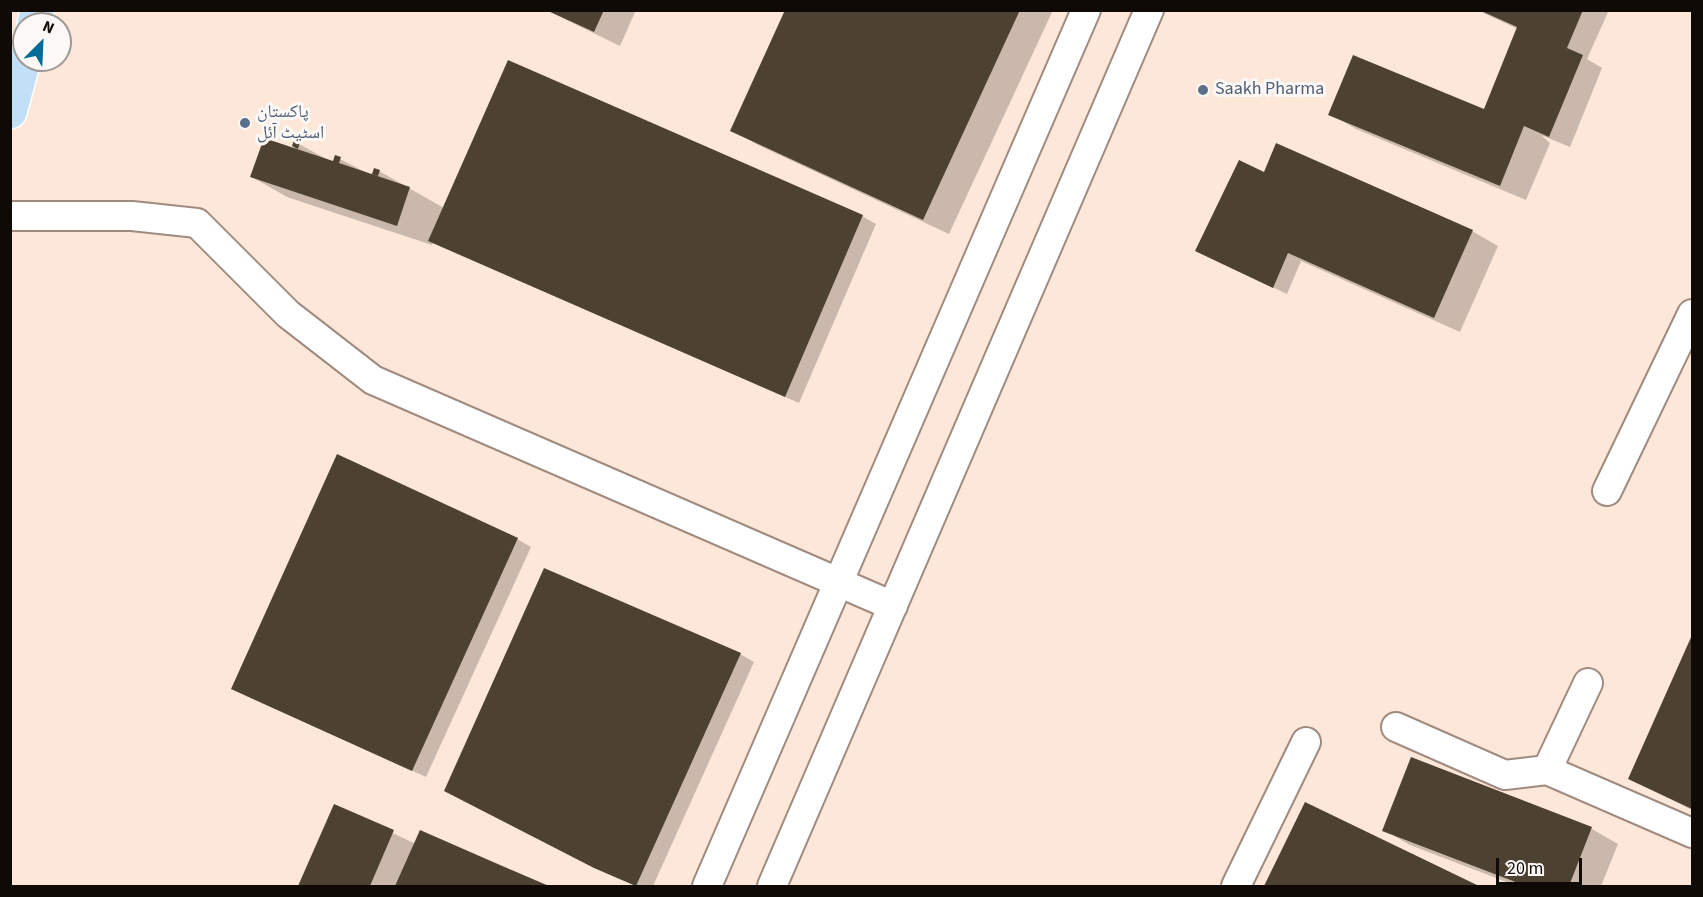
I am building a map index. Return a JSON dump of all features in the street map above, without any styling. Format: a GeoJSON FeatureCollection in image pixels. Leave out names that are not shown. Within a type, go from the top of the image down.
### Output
{"type":"FeatureCollection","features":[{"type":"Feature","properties":{"kind":"main road"},"geometry":{"type":"LineString","coordinates":[[10,112],[21,72]]}},
{"type":"Feature","properties":{"kind":"lane"},"geometry":{"type":"LineString","coordinates":[[707,886],[1086,10]]}},
{"type":"Feature","properties":{"kind":"lane"},"geometry":{"type":"LineString","coordinates":[[772,886],[1149,10]]}},
{"type":"Feature","properties":{"kind":"lane"},"geometry":{"type":"LineString","coordinates":[[10,216],[132,216],[197,223],[288,314],[373,380],[837,584],[893,606]]}},
{"type":"Feature","properties":{"kind":"lane"},"geometry":{"type":"LineString","coordinates":[[1607,491],[1692,314]]}},
{"type":"Feature","properties":{"kind":"lane"},"geometry":{"type":"LineString","coordinates":[[1547,770],[1588,683]]}},
{"type":"Feature","properties":{"kind":"lane"},"geometry":{"type":"LineString","coordinates":[[1396,727],[1505,775],[1547,770],[1692,833]]}},
{"type":"Feature","properties":{"kind":"lane"},"geometry":{"type":"LineString","coordinates":[[1236,886],[1306,742]]}},
{"type":"Feature","properties":{"kind":"building"},"geometry":{"type":"Polygon","coordinates":[[[546,10],[604,10],[594,32],[546,10]]]}},
{"type":"Feature","properties":{"kind":"building"},"geometry":{"type":"Polygon","coordinates":[[[785,10],[1020,10],[923,220],[730,131],[785,10]]]}},
{"type":"Feature","properties":{"kind":"building"},"geometry":{"type":"Polygon","coordinates":[[[1479,10],[1583,10],[1567,48],[1583,55],[1549,137],[1524,126],[1500,186],[1328,115],[1353,55],[1484,109],[1517,27],[1479,10]]]}},
{"type":"Feature","properties":{"kind":"building"},"geometry":{"type":"Polygon","coordinates":[[[508,60],[863,215],[785,397],[428,241],[508,60]]]}},
{"type":"Feature","properties":{"kind":"building"},"geometry":{"type":"Polygon","coordinates":[[[264,138],[333,161],[335,155],[341,157],[339,163],[410,187],[397,226],[250,177],[264,138]]]}},
{"type":"Feature","properties":{"kind":"building"},"geometry":{"type":"Polygon","coordinates":[[[294,140],[300,142],[298,149],[292,146],[294,140]]]}},
{"type":"Feature","properties":{"kind":"building"},"geometry":{"type":"Polygon","coordinates":[[[1276,143],[1473,230],[1434,318],[1288,253],[1273,288],[1195,251],[1239,160],[1264,172],[1276,143]]]}},
{"type":"Feature","properties":{"kind":"building"},"geometry":{"type":"Polygon","coordinates":[[[374,168],[380,170],[378,176],[372,174],[374,168]]]}},
{"type":"Feature","properties":{"kind":"building"},"geometry":{"type":"Polygon","coordinates":[[[337,454],[518,538],[412,771],[231,689],[337,454]]]}},
{"type":"Feature","properties":{"kind":"building"},"geometry":{"type":"Polygon","coordinates":[[[544,568],[741,653],[636,886],[594,868],[444,791],[544,568]]]}},
{"type":"Feature","properties":{"kind":"building"},"geometry":{"type":"Polygon","coordinates":[[[1692,635],[1692,809],[1628,779],[1692,635]]]}},
{"type":"Feature","properties":{"kind":"building"},"geometry":{"type":"Polygon","coordinates":[[[1411,757],[1592,827],[1569,886],[1526,886],[1382,831],[1411,757]]]}},
{"type":"Feature","properties":{"kind":"building"},"geometry":{"type":"Polygon","coordinates":[[[1305,802],[1479,886],[1264,886],[1305,802]]]}},
{"type":"Feature","properties":{"kind":"building"},"geometry":{"type":"Polygon","coordinates":[[[334,804],[394,830],[370,886],[298,886],[334,804]]]}},
{"type":"Feature","properties":{"kind":"building"},"geometry":{"type":"Polygon","coordinates":[[[420,830],[500,865],[549,886],[395,886],[420,830]]]}},
{"type":"Feature","properties":{"kind":"place","name":"Saakh Pharma"},"geometry":{"type":"Point","coordinates":[1203,90]}},
{"type":"Feature","properties":{"kind":"place","name":"پاکستان اسٹیٹ آئل"},"geometry":{"type":"Point","coordinates":[245,123]}}]}
